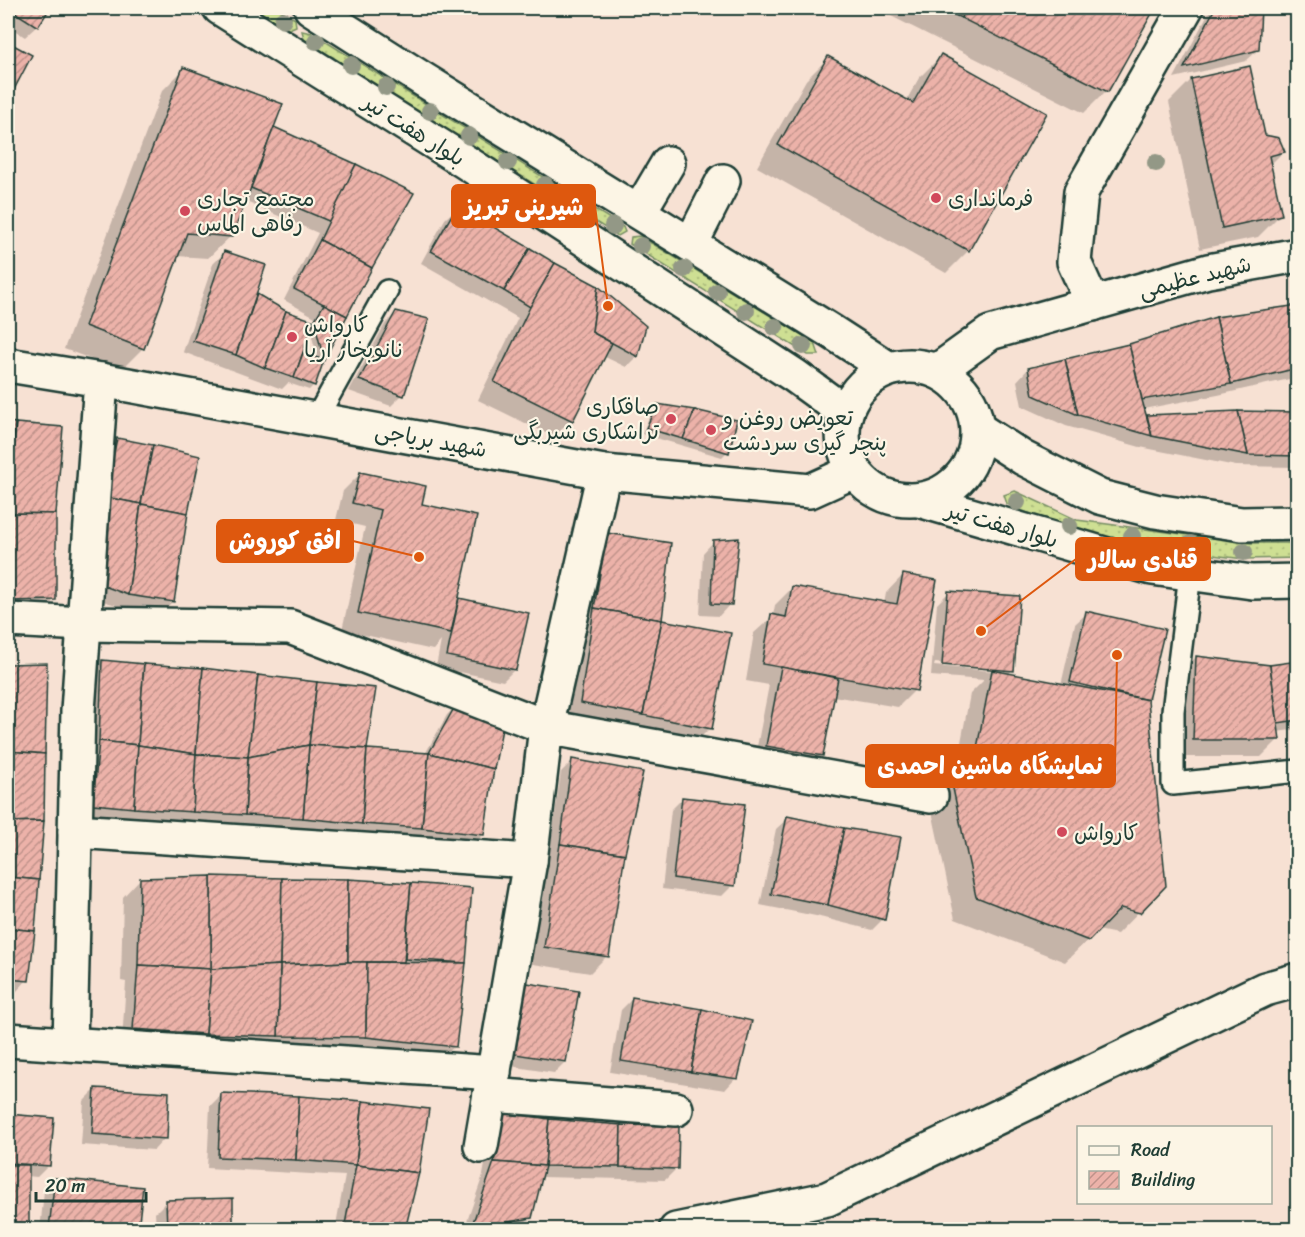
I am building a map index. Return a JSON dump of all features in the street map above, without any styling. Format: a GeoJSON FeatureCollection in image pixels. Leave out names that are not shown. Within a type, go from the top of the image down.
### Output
{"type":"FeatureCollection","features":[{"type":"Feature","properties":{"kind":"street","name":"بلوار هفت تیر"},"geometry":{"type":"LineString","coordinates":[[220,8],[795,376],[846,413]]}},
{"type":"Feature","properties":{"kind":"street"},"geometry":{"type":"LineString","coordinates":[[311,8],[889,369]]}},
{"type":"Feature","properties":{"kind":"street"},"geometry":{"type":"LineString","coordinates":[[1093,304],[1074,262],[1081,192],[1186,8]]}},
{"type":"Feature","properties":{"kind":"street"},"geometry":{"type":"LineString","coordinates":[[639,212],[668,163]]}},
{"type":"Feature","properties":{"kind":"street"},"geometry":{"type":"LineString","coordinates":[[692,244],[723,181]]}},
{"type":"Feature","properties":{"kind":"street","name":"شهید عظیمی"},"geometry":{"type":"LineString","coordinates":[[937,371],[990,333],[1208,271],[1298,255]]}},
{"type":"Feature","properties":{"kind":"street","name":"شهید بریاجی"},"geometry":{"type":"LineString","coordinates":[[8,365],[604,472],[810,490],[854,471]]}},
{"type":"Feature","properties":{"kind":"street"},"geometry":{"type":"LineString","coordinates":[[905,366],[937,371],[953,381],[966,394],[974,411],[978,429],[976,450],[968,468],[955,484],[938,495],[919,500],[900,500],[882,495],[867,485],[854,471],[846,453],[843,433],[846,413],[855,394],[870,379],[889,369],[905,366]]}},
{"type":"Feature","properties":{"kind":"street"},"geometry":{"type":"LineString","coordinates":[[70,1044],[78,711],[101,380]]}},
{"type":"Feature","properties":{"kind":"street"},"geometry":{"type":"LineString","coordinates":[[978,429],[1023,458],[1100,497],[1155,511],[1242,524],[1298,523]]}},
{"type":"Feature","properties":{"kind":"street"},"geometry":{"type":"LineString","coordinates":[[481,1146],[530,861],[546,727],[604,472]]}},
{"type":"Feature","properties":{"kind":"street","name":"بلوار هفت تیر"},"geometry":{"type":"LineString","coordinates":[[919,500],[1152,568],[1252,582],[1298,581]]}},
{"type":"Feature","properties":{"kind":"street"},"geometry":{"type":"LineString","coordinates":[[8,620],[84,624],[290,627],[546,727],[931,796]]}},
{"type":"Feature","properties":{"kind":"street"},"geometry":{"type":"LineString","coordinates":[[75,831],[530,861]]}},
{"type":"Feature","properties":{"kind":"street"},"geometry":{"type":"LineString","coordinates":[[676,1230],[827,1199],[1265,988],[1298,980]]}},
{"type":"Feature","properties":{"kind":"street"},"geometry":{"type":"LineString","coordinates":[[8,1040],[492,1084],[676,1109]]}},
{"type":"Feature","properties":{"kind":"lane"},"geometry":{"type":"LineString","coordinates":[[316,420],[387,291]]}},
{"type":"Feature","properties":{"kind":"lane"},"geometry":{"type":"LineString","coordinates":[[1191,574],[1173,711],[1173,784],[1298,771]]}},
{"type":"Feature","properties":{"kind":"green space"},"geometry":{"type":"Polygon","coordinates":[[[251,8],[278,8],[295,19],[296,26],[287,30],[251,8]]]}},
{"type":"Feature","properties":{"kind":"green space"},"geometry":{"type":"Polygon","coordinates":[[[302,31],[312,33],[623,227],[625,232],[618,236],[305,42],[302,31]]]}},
{"type":"Feature","properties":{"kind":"green space"},"geometry":{"type":"Polygon","coordinates":[[[640,236],[815,343],[819,355],[808,355],[630,244],[631,237],[640,236]]]}},
{"type":"Feature","properties":{"kind":"green space"},"geometry":{"type":"Polygon","coordinates":[[[1015,491],[1077,520],[1250,543],[1297,543],[1297,558],[1244,559],[1164,549],[1074,533],[1007,504],[1004,495],[1015,491]]]}},
{"type":"Feature","properties":{"kind":"building"},"geometry":{"type":"Polygon","coordinates":[[[8,8],[50,8],[38,27],[8,8]]]}},
{"type":"Feature","properties":{"kind":"building"},"geometry":{"type":"Polygon","coordinates":[[[940,8],[966,8],[961,18],[940,8]]]}},
{"type":"Feature","properties":{"kind":"building"},"geometry":{"type":"Polygon","coordinates":[[[966,8],[1155,8],[1108,92],[961,18],[966,8]]]}},
{"type":"Feature","properties":{"kind":"building"},"geometry":{"type":"Polygon","coordinates":[[[1215,8],[1261,8],[1259,50],[1184,68],[1215,8]]]}},
{"type":"Feature","properties":{"kind":"building"},"geometry":{"type":"Polygon","coordinates":[[[8,42],[32,55],[8,101],[8,42]]]}},
{"type":"Feature","properties":{"kind":"building","name":"فرمانداری"},"geometry":{"type":"Polygon","coordinates":[[[941,54],[1047,113],[969,251],[778,145],[828,56],[913,103],[941,54]]]}},
{"type":"Feature","properties":{"kind":"building"},"geometry":{"type":"Polygon","coordinates":[[[1250,66],[1265,135],[1279,138],[1285,152],[1269,156],[1282,215],[1222,228],[1191,79],[1250,66]]]}},
{"type":"Feature","properties":{"kind":"building","name":"مجتمع تجاری رفاهی الماس"},"geometry":{"type":"Polygon","coordinates":[[[183,67],[283,104],[232,237],[187,233],[144,349],[85,326],[183,67]]]}},
{"type":"Feature","properties":{"kind":"building"},"geometry":{"type":"Polygon","coordinates":[[[274,127],[356,164],[331,222],[251,188],[274,127]]]}},
{"type":"Feature","properties":{"kind":"building"},"geometry":{"type":"Polygon","coordinates":[[[356,164],[414,193],[372,268],[320,240],[356,164]]]}},
{"type":"Feature","properties":{"kind":"building"},"geometry":{"type":"Polygon","coordinates":[[[457,206],[530,248],[504,291],[431,251],[457,206]]]}},
{"type":"Feature","properties":{"kind":"building"},"geometry":{"type":"Polygon","coordinates":[[[320,240],[372,268],[347,316],[294,289],[320,240]]]}},
{"type":"Feature","properties":{"kind":"building"},"geometry":{"type":"Polygon","coordinates":[[[530,248],[555,263],[530,307],[504,291],[530,248]]]}},
{"type":"Feature","properties":{"kind":"building"},"geometry":{"type":"Polygon","coordinates":[[[224,251],[266,265],[236,355],[193,341],[224,251]]]}},
{"type":"Feature","properties":{"kind":"building"},"geometry":{"type":"Polygon","coordinates":[[[555,263],[598,286],[592,332],[612,343],[573,421],[494,382],[530,307],[555,263]]]}},
{"type":"Feature","properties":{"kind":"building"},"geometry":{"type":"Polygon","coordinates":[[[598,286],[646,326],[638,357],[592,332],[598,286]]]}},
{"type":"Feature","properties":{"kind":"building"},"geometry":{"type":"Polygon","coordinates":[[[257,294],[286,311],[265,368],[236,355],[257,294]]]}},
{"type":"Feature","properties":{"kind":"building"},"geometry":{"type":"Polygon","coordinates":[[[324,304],[347,316],[324,360],[314,321],[324,304]]]}},
{"type":"Feature","properties":{"kind":"building"},"geometry":{"type":"Polygon","coordinates":[[[1298,305],[1298,368],[1231,384],[1216,317],[1298,305]]]}},
{"type":"Feature","properties":{"kind":"building","name":"کارواش نانوبخار آریا"},"geometry":{"type":"Polygon","coordinates":[[[286,311],[314,321],[294,378],[265,368],[286,311]]]}},
{"type":"Feature","properties":{"kind":"building"},"geometry":{"type":"Polygon","coordinates":[[[396,311],[429,319],[404,396],[359,380],[396,311]]]}},
{"type":"Feature","properties":{"kind":"building"},"geometry":{"type":"Polygon","coordinates":[[[1216,317],[1231,384],[1142,400],[1129,344],[1216,317]]]}},
{"type":"Feature","properties":{"kind":"building"},"geometry":{"type":"Polygon","coordinates":[[[1129,344],[1152,436],[1078,415],[1065,359],[1129,344]]]}},
{"type":"Feature","properties":{"kind":"building"},"geometry":{"type":"Polygon","coordinates":[[[303,353],[324,360],[315,386],[294,378],[303,353]]]}},
{"type":"Feature","properties":{"kind":"building"},"geometry":{"type":"Polygon","coordinates":[[[1065,359],[1078,415],[1033,395],[1028,368],[1065,359]]]}},
{"type":"Feature","properties":{"kind":"building","name":"صافکاری تراشکاری شیربگی"},"geometry":{"type":"Polygon","coordinates":[[[657,404],[695,410],[683,439],[646,428],[657,404]]]}},
{"type":"Feature","properties":{"kind":"building","name":"تعویض روغن و پنچر گیری سردشت"},"geometry":{"type":"Polygon","coordinates":[[[695,410],[737,420],[729,453],[683,439],[695,410]]]}},
{"type":"Feature","properties":{"kind":"building"},"geometry":{"type":"Polygon","coordinates":[[[1238,411],[1298,412],[1298,456],[1248,455],[1238,411]]]}},
{"type":"Feature","properties":{"kind":"building"},"geometry":{"type":"Polygon","coordinates":[[[1238,411],[1248,455],[1152,436],[1147,415],[1238,411]]]}},
{"type":"Feature","properties":{"kind":"building"},"geometry":{"type":"Polygon","coordinates":[[[8,422],[16,423],[9,494],[8,493],[8,422]]]}},
{"type":"Feature","properties":{"kind":"building"},"geometry":{"type":"Polygon","coordinates":[[[16,423],[63,427],[56,514],[8,513],[16,423]]]}},
{"type":"Feature","properties":{"kind":"building"},"geometry":{"type":"Polygon","coordinates":[[[117,438],[153,445],[141,504],[105,497],[117,438]]]}},
{"type":"Feature","properties":{"kind":"building"},"geometry":{"type":"Polygon","coordinates":[[[153,445],[200,456],[188,513],[141,504],[153,445]]]}},
{"type":"Feature","properties":{"kind":"building"},"geometry":{"type":"Polygon","coordinates":[[[360,472],[426,486],[422,504],[477,516],[451,633],[358,613],[381,510],[352,503],[360,472]]]}},
{"type":"Feature","properties":{"kind":"building"},"geometry":{"type":"Polygon","coordinates":[[[105,497],[141,504],[128,595],[104,586],[105,497]]]}},
{"type":"Feature","properties":{"kind":"building"},"geometry":{"type":"Polygon","coordinates":[[[141,504],[188,513],[174,602],[128,595],[141,504]]]}},
{"type":"Feature","properties":{"kind":"building"},"geometry":{"type":"Polygon","coordinates":[[[8,513],[56,514],[56,600],[8,601],[8,513]]]}},
{"type":"Feature","properties":{"kind":"building"},"geometry":{"type":"Polygon","coordinates":[[[607,533],[671,543],[662,620],[594,608],[607,533]]]}},
{"type":"Feature","properties":{"kind":"building"},"geometry":{"type":"Polygon","coordinates":[[[739,538],[732,605],[711,604],[713,540],[739,538]]]}},
{"type":"Feature","properties":{"kind":"building"},"geometry":{"type":"Polygon","coordinates":[[[903,574],[937,580],[917,691],[762,664],[771,614],[786,617],[792,586],[897,604],[903,574]]]}},
{"type":"Feature","properties":{"kind":"building"},"geometry":{"type":"Polygon","coordinates":[[[948,591],[1020,596],[1014,671],[942,665],[948,591]]]}},
{"type":"Feature","properties":{"kind":"building"},"geometry":{"type":"Polygon","coordinates":[[[459,598],[529,613],[516,670],[447,656],[459,598]]]}},
{"type":"Feature","properties":{"kind":"building"},"geometry":{"type":"Polygon","coordinates":[[[594,608],[662,620],[643,715],[580,703],[594,608]]]}},
{"type":"Feature","properties":{"kind":"building"},"geometry":{"type":"Polygon","coordinates":[[[1086,611],[1165,629],[1148,700],[1070,682],[1086,611]]]}},
{"type":"Feature","properties":{"kind":"building"},"geometry":{"type":"Polygon","coordinates":[[[662,620],[731,633],[712,729],[643,715],[662,620]]]}},
{"type":"Feature","properties":{"kind":"building"},"geometry":{"type":"Polygon","coordinates":[[[1196,656],[1270,665],[1280,740],[1193,740],[1196,656]]]}},
{"type":"Feature","properties":{"kind":"building"},"geometry":{"type":"Polygon","coordinates":[[[102,660],[144,664],[138,745],[99,741],[102,660]]]}},
{"type":"Feature","properties":{"kind":"building"},"geometry":{"type":"Polygon","coordinates":[[[1298,661],[1298,720],[1278,723],[1270,665],[1298,661]]]}},
{"type":"Feature","properties":{"kind":"building"},"geometry":{"type":"Polygon","coordinates":[[[47,663],[45,754],[8,751],[8,664],[47,663]]]}},
{"type":"Feature","properties":{"kind":"building"},"geometry":{"type":"Polygon","coordinates":[[[144,664],[203,668],[196,754],[138,745],[144,664]]]}},
{"type":"Feature","properties":{"kind":"building"},"geometry":{"type":"Polygon","coordinates":[[[781,667],[838,678],[823,756],[766,746],[781,667]]]}},
{"type":"Feature","properties":{"kind":"building"},"geometry":{"type":"Polygon","coordinates":[[[203,668],[258,675],[248,757],[196,754],[203,668]]]}},
{"type":"Feature","properties":{"kind":"building","name":"کارواش"},"geometry":{"type":"Polygon","coordinates":[[[992,670],[1148,700],[1166,886],[1140,913],[1121,908],[1089,941],[976,897],[951,779],[972,774],[992,670]]]}},
{"type":"Feature","properties":{"kind":"building"},"geometry":{"type":"Polygon","coordinates":[[[258,675],[317,682],[309,745],[248,757],[258,675]]]}},
{"type":"Feature","properties":{"kind":"building"},"geometry":{"type":"Polygon","coordinates":[[[317,682],[376,688],[367,749],[309,745],[317,682]]]}},
{"type":"Feature","properties":{"kind":"building"},"geometry":{"type":"Polygon","coordinates":[[[458,701],[503,724],[494,769],[429,753],[458,701]]]}},
{"type":"Feature","properties":{"kind":"building"},"geometry":{"type":"Polygon","coordinates":[[[99,741],[138,745],[134,808],[93,804],[99,741]]]}},
{"type":"Feature","properties":{"kind":"building"},"geometry":{"type":"Polygon","coordinates":[[[138,745],[196,754],[193,812],[134,808],[138,745]]]}},
{"type":"Feature","properties":{"kind":"building"},"geometry":{"type":"Polygon","coordinates":[[[309,745],[367,749],[362,824],[303,818],[309,745]]]}},
{"type":"Feature","properties":{"kind":"building"},"geometry":{"type":"Polygon","coordinates":[[[309,745],[303,818],[245,815],[248,757],[309,745]]]}},
{"type":"Feature","properties":{"kind":"building"},"geometry":{"type":"Polygon","coordinates":[[[367,749],[429,753],[422,828],[362,824],[367,749]]]}},
{"type":"Feature","properties":{"kind":"building"},"geometry":{"type":"Polygon","coordinates":[[[8,751],[45,754],[44,821],[8,822],[8,751]]]}},
{"type":"Feature","properties":{"kind":"building"},"geometry":{"type":"Polygon","coordinates":[[[429,753],[494,769],[484,835],[422,828],[429,753]]]}},
{"type":"Feature","properties":{"kind":"building"},"geometry":{"type":"Polygon","coordinates":[[[196,754],[248,757],[245,815],[193,812],[196,754]]]}},
{"type":"Feature","properties":{"kind":"building"},"geometry":{"type":"Polygon","coordinates":[[[572,759],[643,772],[625,854],[560,844],[572,759]]]}},
{"type":"Feature","properties":{"kind":"building"},"geometry":{"type":"Polygon","coordinates":[[[682,797],[745,804],[735,886],[673,878],[682,797]]]}},
{"type":"Feature","properties":{"kind":"building"},"geometry":{"type":"Polygon","coordinates":[[[787,816],[844,828],[828,905],[771,894],[787,816]]]}},
{"type":"Feature","properties":{"kind":"building"},"geometry":{"type":"Polygon","coordinates":[[[44,821],[39,880],[8,877],[8,822],[44,821]]]}},
{"type":"Feature","properties":{"kind":"building"},"geometry":{"type":"Polygon","coordinates":[[[844,828],[901,837],[885,920],[828,905],[844,828]]]}},
{"type":"Feature","properties":{"kind":"building"},"geometry":{"type":"Polygon","coordinates":[[[560,844],[625,854],[609,957],[544,947],[560,844]]]}},
{"type":"Feature","properties":{"kind":"building"},"geometry":{"type":"Polygon","coordinates":[[[211,876],[282,878],[280,965],[211,969],[211,876]]]}},
{"type":"Feature","properties":{"kind":"building"},"geometry":{"type":"Polygon","coordinates":[[[211,876],[211,969],[138,965],[140,878],[211,876]]]}},
{"type":"Feature","properties":{"kind":"building"},"geometry":{"type":"Polygon","coordinates":[[[8,877],[39,880],[35,931],[8,928],[8,877]]]}},
{"type":"Feature","properties":{"kind":"building"},"geometry":{"type":"Polygon","coordinates":[[[282,878],[348,879],[348,962],[280,965],[282,878]]]}},
{"type":"Feature","properties":{"kind":"building"},"geometry":{"type":"Polygon","coordinates":[[[348,879],[411,883],[404,962],[348,962],[348,879]]]}},
{"type":"Feature","properties":{"kind":"building"},"geometry":{"type":"Polygon","coordinates":[[[411,883],[472,888],[466,963],[405,959],[411,883]]]}},
{"type":"Feature","properties":{"kind":"building"},"geometry":{"type":"Polygon","coordinates":[[[8,928],[35,931],[29,981],[8,979],[8,928]]]}},
{"type":"Feature","properties":{"kind":"building"},"geometry":{"type":"Polygon","coordinates":[[[367,962],[366,1037],[278,1036],[280,965],[367,962]]]}},
{"type":"Feature","properties":{"kind":"building"},"geometry":{"type":"Polygon","coordinates":[[[367,962],[466,963],[456,1047],[366,1037],[367,962]]]}},
{"type":"Feature","properties":{"kind":"building"},"geometry":{"type":"Polygon","coordinates":[[[138,965],[211,969],[206,1034],[133,1029],[138,965]]]}},
{"type":"Feature","properties":{"kind":"building"},"geometry":{"type":"Polygon","coordinates":[[[280,965],[278,1036],[206,1034],[211,969],[280,965]]]}},
{"type":"Feature","properties":{"kind":"building"},"geometry":{"type":"Polygon","coordinates":[[[527,983],[579,991],[566,1062],[515,1054],[527,983]]]}},
{"type":"Feature","properties":{"kind":"building"},"geometry":{"type":"Polygon","coordinates":[[[632,997],[702,1009],[691,1072],[621,1061],[632,997]]]}},
{"type":"Feature","properties":{"kind":"building"},"geometry":{"type":"Polygon","coordinates":[[[702,1009],[752,1021],[738,1079],[691,1072],[702,1009]]]}},
{"type":"Feature","properties":{"kind":"building"},"geometry":{"type":"Polygon","coordinates":[[[95,1088],[169,1092],[167,1139],[92,1134],[95,1088]]]}},
{"type":"Feature","properties":{"kind":"building"},"geometry":{"type":"Polygon","coordinates":[[[221,1093],[299,1096],[296,1160],[218,1157],[221,1093]]]}},
{"type":"Feature","properties":{"kind":"building"},"geometry":{"type":"Polygon","coordinates":[[[299,1096],[363,1101],[356,1165],[296,1160],[299,1096]]]}},
{"type":"Feature","properties":{"kind":"building"},"geometry":{"type":"Polygon","coordinates":[[[363,1101],[429,1109],[419,1173],[356,1165],[363,1101]]]}},
{"type":"Feature","properties":{"kind":"building"},"geometry":{"type":"Polygon","coordinates":[[[503,1112],[549,1119],[545,1166],[494,1162],[503,1112]]]}},
{"type":"Feature","properties":{"kind":"building"},"geometry":{"type":"Polygon","coordinates":[[[8,1114],[54,1118],[50,1166],[8,1163],[8,1114]]]}},
{"type":"Feature","properties":{"kind":"building"},"geometry":{"type":"Polygon","coordinates":[[[549,1119],[621,1125],[620,1167],[545,1166],[549,1119]]]}},
{"type":"Feature","properties":{"kind":"building"},"geometry":{"type":"Polygon","coordinates":[[[621,1125],[679,1126],[678,1169],[620,1167],[621,1125]]]}},
{"type":"Feature","properties":{"kind":"building"},"geometry":{"type":"Polygon","coordinates":[[[494,1162],[545,1166],[532,1218],[471,1228],[494,1162]]]}},
{"type":"Feature","properties":{"kind":"building"},"geometry":{"type":"Polygon","coordinates":[[[8,1165],[29,1165],[29,1230],[8,1230],[8,1165]]]}},
{"type":"Feature","properties":{"kind":"building"},"geometry":{"type":"Polygon","coordinates":[[[356,1165],[419,1173],[405,1230],[344,1230],[356,1165]]]}},
{"type":"Feature","properties":{"kind":"building"},"geometry":{"type":"Polygon","coordinates":[[[55,1178],[143,1187],[138,1230],[49,1228],[55,1178]]]}},
{"type":"Feature","properties":{"kind":"building"},"geometry":{"type":"Polygon","coordinates":[[[233,1198],[233,1230],[167,1230],[166,1200],[233,1198]]]}},
{"type":"Feature","properties":{"kind":"place","name":"فرمانداری"},"geometry":{"type":"Point","coordinates":[936,198]}},
{"type":"Feature","properties":{"kind":"place","name":"مجتمع تجاری رفاهی الماس"},"geometry":{"type":"Point","coordinates":[185,211]}},
{"type":"Feature","properties":{"kind":"place","name":"شیرینی تبریز"},"geometry":{"type":"Point","coordinates":[608,306]}},
{"type":"Feature","properties":{"kind":"place","name":"کارواش نانوبخار آریا"},"geometry":{"type":"Point","coordinates":[292,337]}},
{"type":"Feature","properties":{"kind":"place","name":"صافکاری تراشکاری شیربگی"},"geometry":{"type":"Point","coordinates":[671,419]}},
{"type":"Feature","properties":{"kind":"place","name":"تعویض روغن و پنچر گیری سردشت"},"geometry":{"type":"Point","coordinates":[711,430]}},
{"type":"Feature","properties":{"kind":"place","name":"افق کوروش"},"geometry":{"type":"Point","coordinates":[419,557]}},
{"type":"Feature","properties":{"kind":"place","name":"قنادی سالار"},"geometry":{"type":"Point","coordinates":[981,631]}},
{"type":"Feature","properties":{"kind":"place","name":"نمایشگاه ماشین احمدی"},"geometry":{"type":"Point","coordinates":[1117,655]}},
{"type":"Feature","properties":{"kind":"place","name":"کارواش"},"geometry":{"type":"Point","coordinates":[1062,832]}}]}
